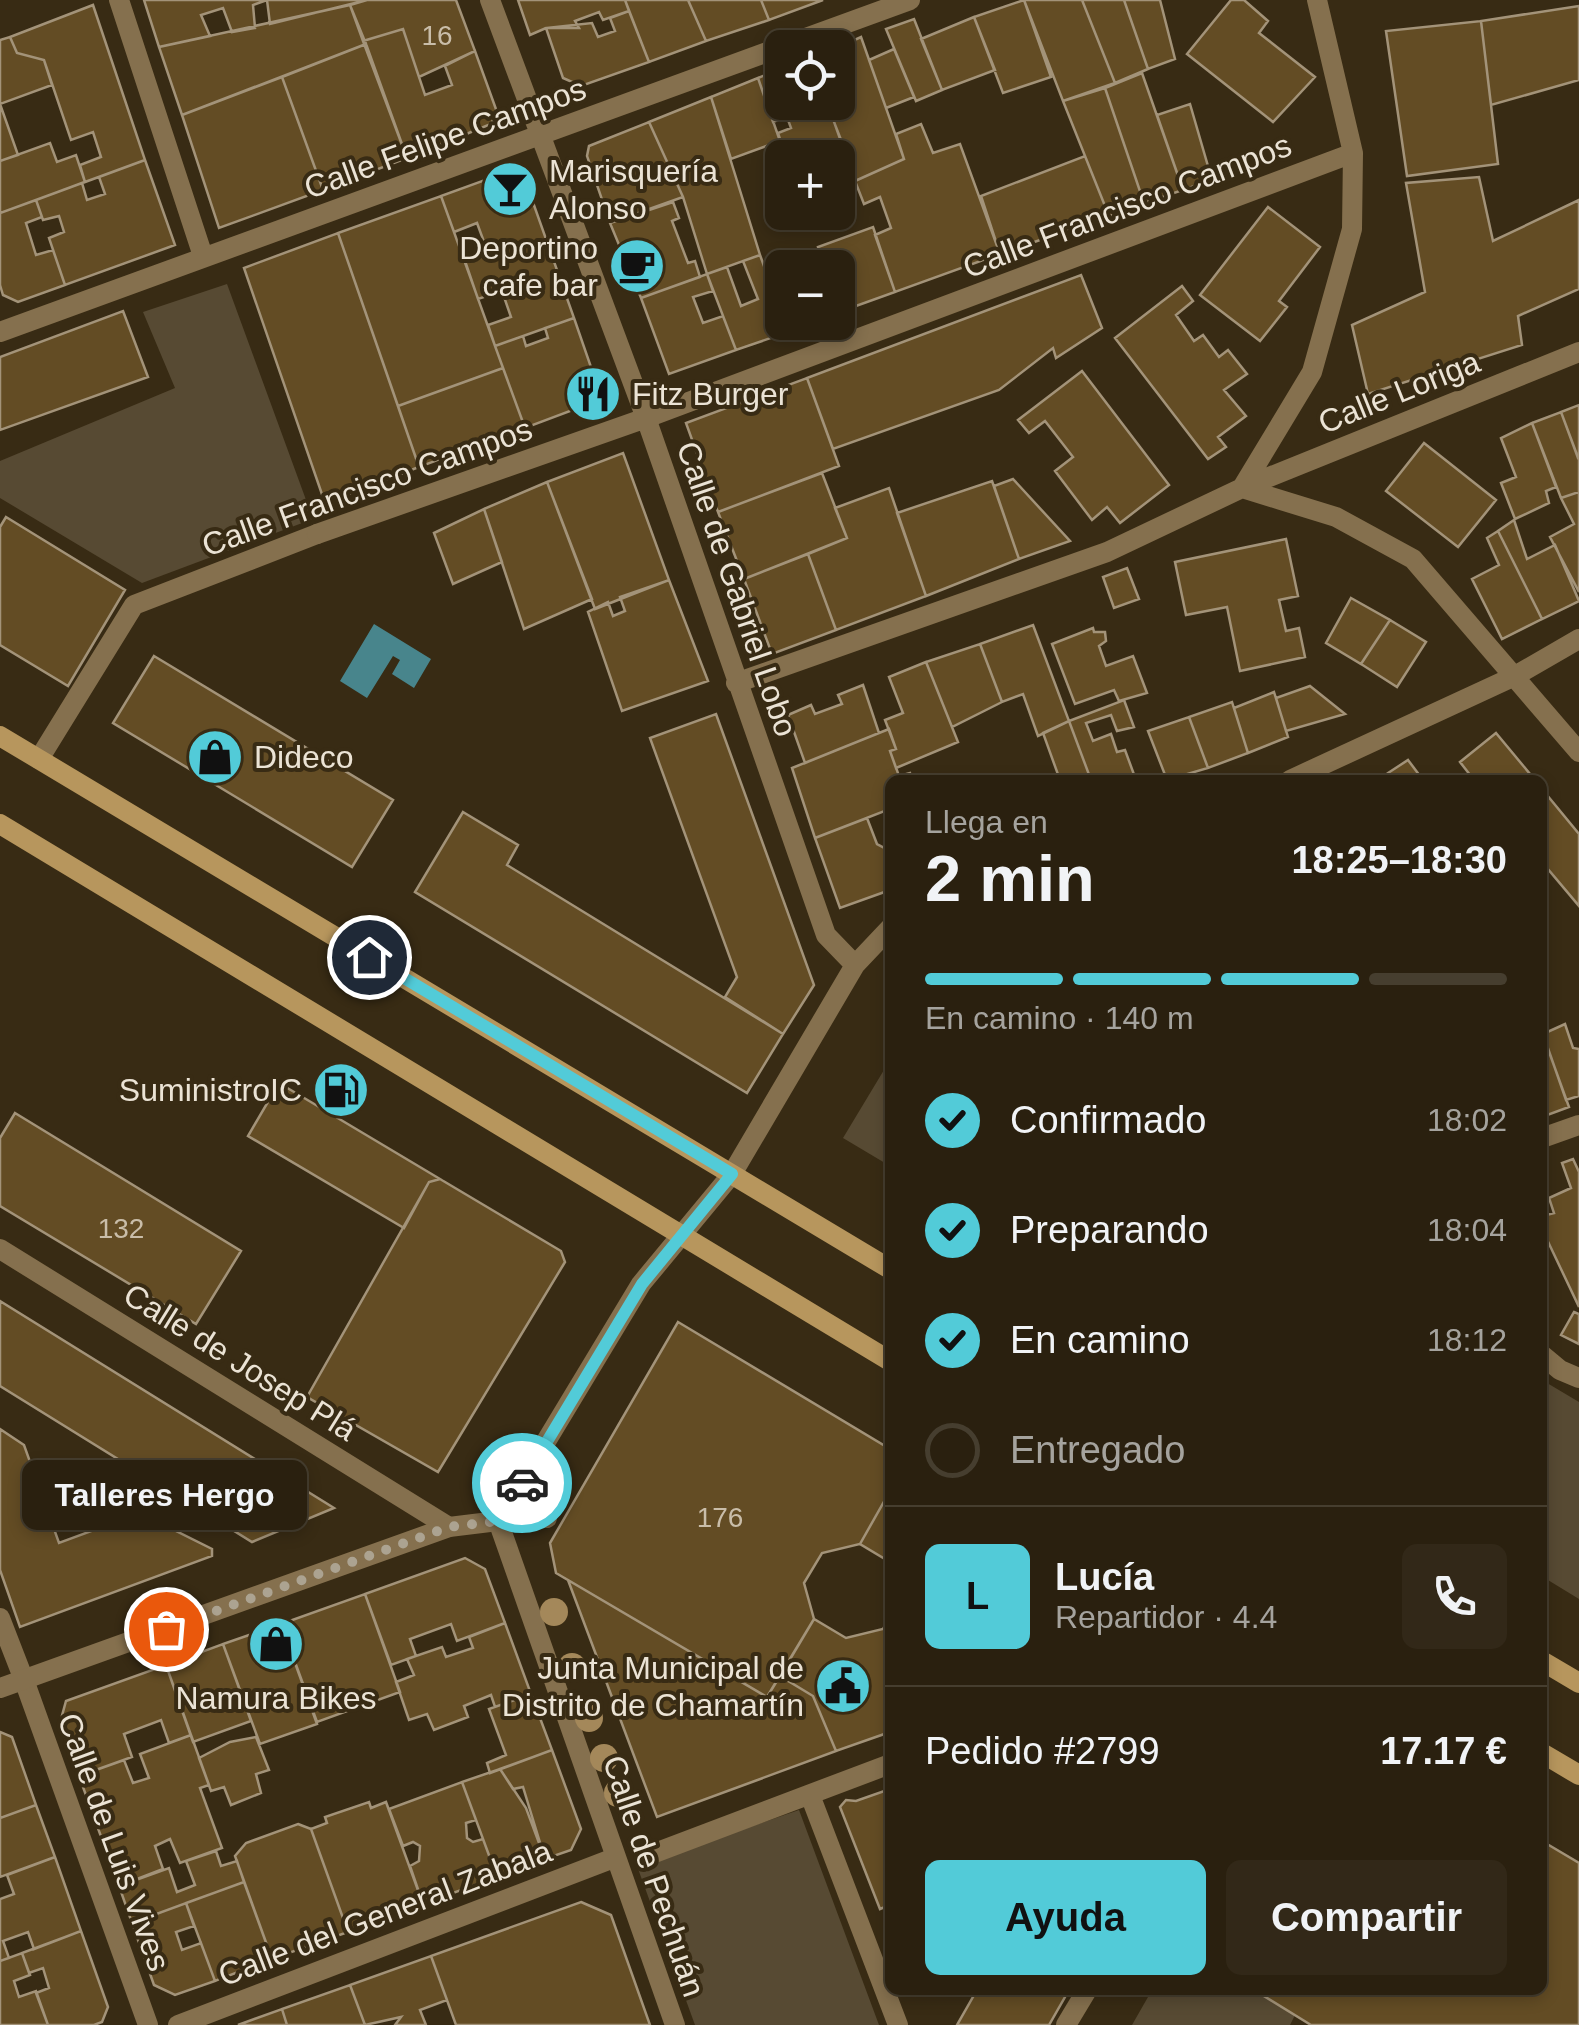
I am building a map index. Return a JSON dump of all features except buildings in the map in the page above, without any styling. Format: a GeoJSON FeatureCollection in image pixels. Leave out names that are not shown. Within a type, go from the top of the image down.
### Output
{"type":"FeatureCollection","features":[{"type":"Feature","properties":{"kind":"main road"},"geometry":{"type":"LineString","coordinates":[[0,736],[885,1266]]}},
{"type":"Feature","properties":{"kind":"main road"},"geometry":{"type":"LineString","coordinates":[[0,824],[885,1357]]}},
{"type":"Feature","properties":{"kind":"main road"},"geometry":{"type":"LineString","coordinates":[[1547,1664],[1579,1683]]}},
{"type":"Feature","properties":{"kind":"main road"},"geometry":{"type":"LineString","coordinates":[[1547,1756],[1579,1775]]}},
{"type":"Feature","properties":{"kind":"street"},"geometry":{"type":"LineString","coordinates":[[119,0],[203,256]]}},
{"type":"Feature","properties":{"kind":"street","name":"Calle de Gabriel Lobo"},"geometry":{"type":"LineString","coordinates":[[490,0],[646,418],[826,935],[855,965]]}},
{"type":"Feature","properties":{"kind":"street","name":"Calle Felipe Campos"},"geometry":{"type":"LineString","coordinates":[[0,332],[910,0]]}},
{"type":"Feature","properties":{"kind":"street"},"geometry":{"type":"LineString","coordinates":[[1324,1],[1354,153],[1352,229],[1312,372],[1242,488],[1336,518],[1413,559],[1579,752]]}},
{"type":"Feature","properties":{"kind":"street","name":"Calle Francisco Campos"},"geometry":{"type":"LineString","coordinates":[[39,759],[134,605],[316,534],[646,418],[1354,153]]}},
{"type":"Feature","properties":{"kind":"street","name":"Calle Loriga"},"geometry":{"type":"LineString","coordinates":[[736,683],[1107,552],[1242,488],[1579,352]]}},
{"type":"Feature","properties":{"kind":"street"},"geometry":{"type":"LineString","coordinates":[[1301,775],[1515,676],[1579,639]]}},
{"type":"Feature","properties":{"kind":"street"},"geometry":{"type":"LineString","coordinates":[[0,1688],[449,1527],[498,1521],[642,1284],[679,1234],[732,1174],[855,965],[885,933]]}},
{"type":"Feature","properties":{"kind":"street"},"geometry":{"type":"LineString","coordinates":[[1547,1136],[1579,1125]]}},
{"type":"Feature","properties":{"kind":"street","name":"Calle de Josep Plá"},"geometry":{"type":"LineString","coordinates":[[0,1249],[449,1527]]}},
{"type":"Feature","properties":{"kind":"street"},"geometry":{"type":"LineString","coordinates":[[1547,1358],[1560,1370],[1579,1378]]}},
{"type":"Feature","properties":{"kind":"street"},"geometry":{"type":"LineString","coordinates":[[512,1498],[548,1518]]}},
{"type":"Feature","properties":{"kind":"street","name":"Calle de Pechuán"},"geometry":{"type":"LineString","coordinates":[[498,1521],[674,2025]]}},
{"type":"Feature","properties":{"kind":"street","name":"Calle de Luis Vives"},"geometry":{"type":"LineString","coordinates":[[0,1618],[148,2025]]}},
{"type":"Feature","properties":{"kind":"street"},"geometry":{"type":"LineString","coordinates":[[652,1854],[885,1766]]}},
{"type":"Feature","properties":{"kind":"street"},"geometry":{"type":"LineString","coordinates":[[810,1795],[885,1991]]}},
{"type":"Feature","properties":{"kind":"street","name":"Calle del General Zabala"},"geometry":{"type":"LineString","coordinates":[[178,2025],[614,1858]]}},
{"type":"Feature","properties":{"kind":"street"},"geometry":{"type":"LineString","coordinates":[[887,1995],[898,2025]]}},
{"type":"Feature","properties":{"kind":"street"},"geometry":{"type":"LineString","coordinates":[[1066,2025],[1084,1995]]}},
{"type":"Feature","properties":{"kind":"shaded area"},"geometry":{"type":"Polygon","coordinates":[[[227,284],[313,519],[142,583],[0,498],[0,461],[175,388],[143,312],[227,284]]]}},
{"type":"Feature","properties":{"kind":"shaded area"},"geometry":{"type":"Polygon","coordinates":[[[885,1068],[885,1163],[843,1138],[885,1068]]]}},
{"type":"Feature","properties":{"kind":"shaded area"},"geometry":{"type":"Polygon","coordinates":[[[1547,1383],[1579,1402],[1579,1599],[1547,1579],[1547,1383]]]}},
{"type":"Feature","properties":{"kind":"shaded area"},"geometry":{"type":"Polygon","coordinates":[[[799,1810],[879,2025],[695,2025],[637,1866],[799,1810]]]}},
{"type":"Feature","properties":{"kind":"shaded area"},"geometry":{"type":"Polygon","coordinates":[[[1149,1995],[1261,1995],[1295,2015],[1290,2025],[1132,2025],[1149,1995]]]}},
{"type":"Feature","properties":{"kind":"water"},"geometry":{"type":"Polygon","coordinates":[[[374,624],[431,659],[414,688],[392,674],[400,660],[393,656],[367,698],[340,681],[374,624]]]}},
{"type":"Feature","properties":{"kind":"way so far"},"geometry":{"type":"LineString","coordinates":[[166,1629],[449,1527],[498,1521],[522,1483]]}},
{"type":"Feature","properties":{"kind":"place","name":"Marisquería Alonso"},"geometry":{"type":"Point","coordinates":[510,189]}},
{"type":"Feature","properties":{"kind":"place","name":"Deportino cafe bar"},"geometry":{"type":"Point","coordinates":[637,266]}},
{"type":"Feature","properties":{"kind":"place","name":"Fitz Burger"},"geometry":{"type":"Point","coordinates":[593,394]}},
{"type":"Feature","properties":{"kind":"place","name":"Dideco"},"geometry":{"type":"Point","coordinates":[215,757]}},
{"type":"Feature","properties":{"kind":"place","name":"SuministroIC"},"geometry":{"type":"Point","coordinates":[341,1090]}},
{"type":"Feature","properties":{"kind":"place","name":"Talleres Hergo"},"geometry":{"type":"Point","coordinates":[166,1629]}},
{"type":"Feature","properties":{"kind":"place","name":"Namura Bikes"},"geometry":{"type":"Point","coordinates":[276,1644]}},
{"type":"Feature","properties":{"kind":"place","name":"Junta Municipal de Distrito de Chamartín"},"geometry":{"type":"Point","coordinates":[843,1686]}},
{"type":"Feature","properties":{"kind":"route"},"geometry":{"type":"LineString","coordinates":[[369,957],[732,1174],[679,1234],[642,1284],[522,1483]]}}]}
